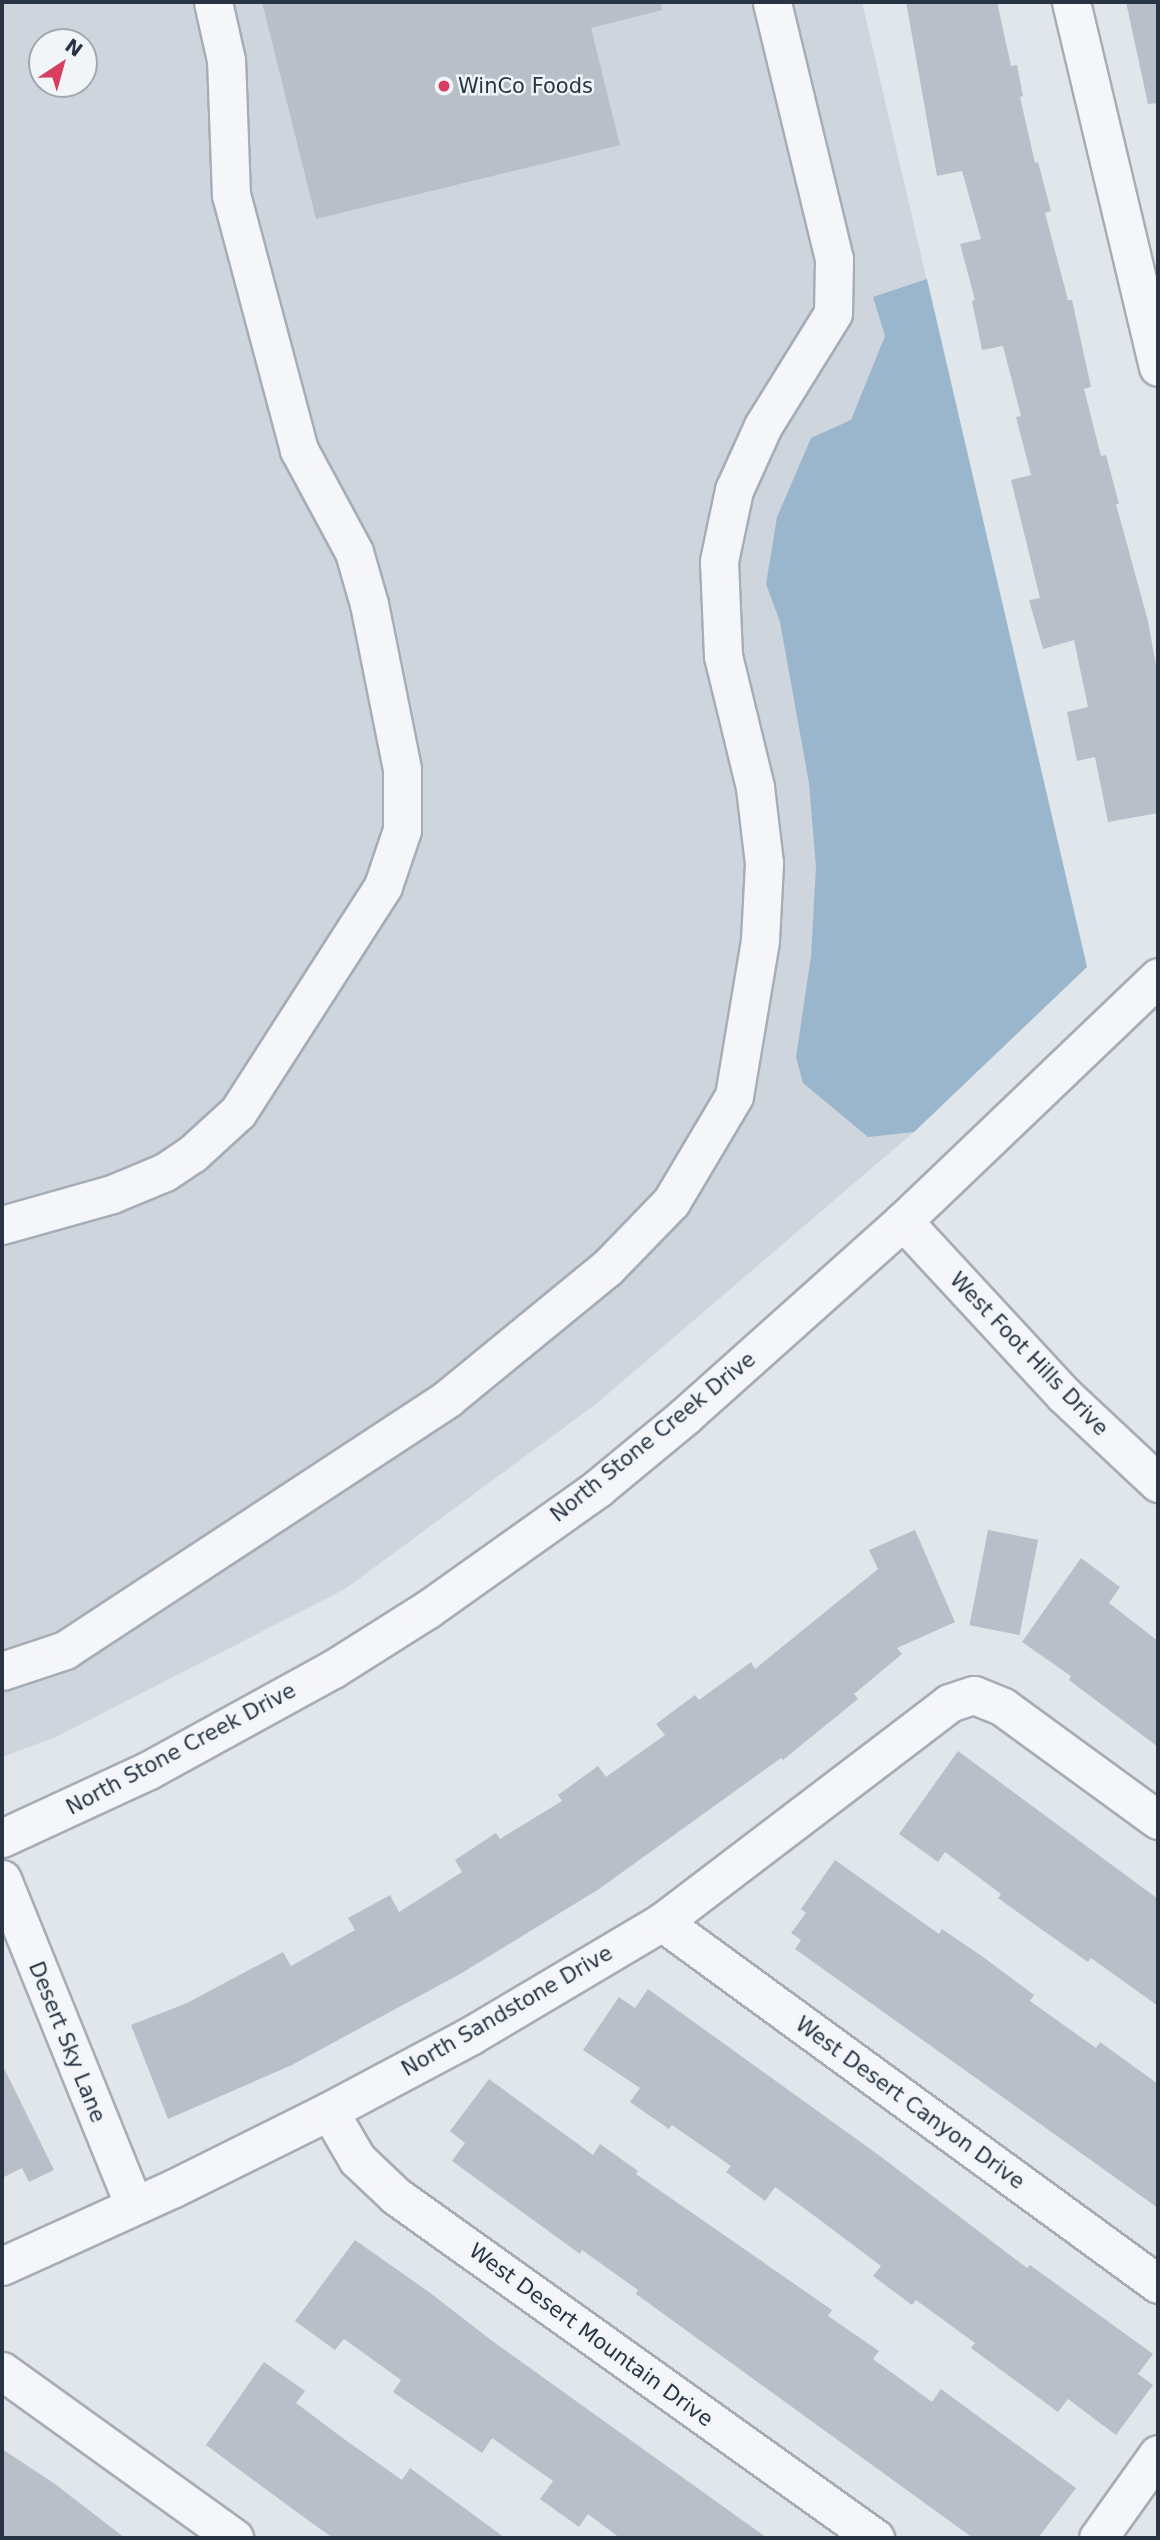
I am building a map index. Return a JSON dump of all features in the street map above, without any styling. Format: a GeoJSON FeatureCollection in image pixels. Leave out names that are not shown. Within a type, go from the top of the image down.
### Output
{"type":"FeatureCollection","features":[{"type":"Feature","properties":{"kind":"street"},"geometry":{"type":"LineString","coordinates":[[2,1225],[112,1194],[164,1172],[192,1154],[238,1112],[383,886],[402,830],[402,769],[369,604],[354,552],[299,450],[231,195],[226,60],[213,2]]}},
{"type":"Feature","properties":{"kind":"street"},"geometry":{"type":"LineString","coordinates":[[2,1671],[65,1650],[448,1398],[607,1268],[671,1202],[734,1096],[760,940],[764,863],[755,787],[723,656],[719,561],[734,490],[763,426],[833,313],[834,259],[772,2]]}},
{"type":"Feature","properties":{"kind":"street"},"geometry":{"type":"LineString","coordinates":[[1071,2],[1158,367]]}},
{"type":"Feature","properties":{"kind":"street","name":"North Stone Creek Drive"},"geometry":{"type":"LineString","coordinates":[[2,1838],[149,1770],[333,1669],[428,1609],[617,1472],[685,1416],[903,1221],[1158,977]]}},
{"type":"Feature","properties":{"kind":"street","name":"West Foot Hills Drive"},"geometry":{"type":"LineString","coordinates":[[903,1221],[1064,1395],[1158,1483]]}},
{"type":"Feature","properties":{"kind":"street","name":"North Sandstone Drive"},"geometry":{"type":"LineString","coordinates":[[2,2266],[329,2111],[470,2036],[662,1922],[948,1703],[974,1695],[1003,1707],[1158,1820]]}},
{"type":"Feature","properties":{"kind":"street","name":"Desert Sky Lane"},"geometry":{"type":"LineString","coordinates":[[2,1879],[134,2205]]}},
{"type":"Feature","properties":{"kind":"street","name":"West Desert Canyon Drive"},"geometry":{"type":"LineString","coordinates":[[662,1922],[1158,2284]]}},
{"type":"Feature","properties":{"kind":"street","name":"West Desert Mountain Drive"},"geometry":{"type":"LineString","coordinates":[[329,2111],[357,2159],[396,2196],[866,2536]]}},
{"type":"Feature","properties":{"kind":"street"},"geometry":{"type":"LineString","coordinates":[[2,2371],[234,2538]]}},
{"type":"Feature","properties":{"kind":"street"},"geometry":{"type":"LineString","coordinates":[[1098,2538],[1158,2454]]}},
{"type":"Feature","properties":{"kind":"shaded area"},"geometry":{"type":"Polygon","coordinates":[[[2,2],[862,2],[1087,967],[914,1132],[596,1404],[345,1589],[56,1737],[2,1757],[2,2]]]}},
{"type":"Feature","properties":{"kind":"water"},"geometry":{"type":"Polygon","coordinates":[[[927,279],[1087,967],[914,1132],[868,1137],[803,1083],[796,1057],[811,956],[816,867],[809,783],[780,622],[766,584],[777,517],[811,438],[851,420],[885,336],[873,297],[927,279]]]}},
{"type":"Feature","properties":{"kind":"building","name":"WinCo Foods"},"geometry":{"type":"Polygon","coordinates":[[[262,2],[661,2],[662,10],[591,28],[620,145],[316,219],[262,2]]]}},
{"type":"Feature","properties":{"kind":"building"},"geometry":{"type":"Polygon","coordinates":[[[906,2],[997,2],[1011,66],[1017,65],[1023,96],[1020,97],[1035,163],[1038,162],[1051,211],[1045,213],[1068,300],[1072,300],[1091,387],[1084,389],[1101,456],[1106,455],[1119,504],[1116,504],[1148,621],[1158,677],[1158,813],[1108,822],[1095,757],[1077,761],[1067,712],[1088,707],[1074,640],[1043,649],[1029,600],[1040,598],[1011,480],[1031,475],[1016,417],[1021,416],[1003,346],[982,350],[972,301],[975,300],[960,244],[981,239],[962,171],[937,176],[906,2]]]}},
{"type":"Feature","properties":{"kind":"building"},"geometry":{"type":"Polygon","coordinates":[[[1126,2],[1158,2],[1158,103],[1148,104],[1126,2]]]}},
{"type":"Feature","properties":{"kind":"building"},"geometry":{"type":"Polygon","coordinates":[[[915,1530],[955,1622],[897,1648],[902,1654],[854,1694],[858,1699],[783,1760],[781,1758],[599,1889],[460,1974],[292,2065],[168,2119],[131,2025],[187,2003],[283,1952],[291,1966],[355,1930],[348,1918],[390,1895],[399,1912],[462,1872],[455,1860],[496,1833],[500,1839],[562,1801],[558,1795],[598,1766],[606,1777],[665,1735],[656,1724],[695,1695],[699,1700],[751,1662],[755,1669],[878,1569],[869,1550],[915,1530]]]}},
{"type":"Feature","properties":{"kind":"building"},"geometry":{"type":"Polygon","coordinates":[[[988,1530],[1038,1540],[1020,1635],[969,1625],[988,1530]]]}},
{"type":"Feature","properties":{"kind":"building"},"geometry":{"type":"Polygon","coordinates":[[[1081,1558],[1120,1587],[1109,1603],[1158,1641],[1158,1747],[1069,1680],[1071,1676],[1022,1642],[1081,1558]]]}},
{"type":"Feature","properties":{"kind":"building"},"geometry":{"type":"Polygon","coordinates":[[[958,1751],[1158,1899],[1158,2006],[1091,1958],[1088,1962],[998,1898],[1001,1894],[945,1852],[938,1862],[899,1834],[958,1751]]]}},
{"type":"Feature","properties":{"kind":"building"},"geometry":{"type":"Polygon","coordinates":[[[835,1860],[939,1934],[942,1929],[983,1957],[1034,1995],[1030,2001],[1096,2048],[1100,2042],[1158,2084],[1158,2208],[795,1949],[801,1940],[791,1933],[806,1913],[801,1909],[835,1860]]]}},
{"type":"Feature","properties":{"kind":"building"},"geometry":{"type":"Polygon","coordinates":[[[648,1989],[880,2156],[1027,2268],[1030,2265],[1153,2354],[1138,2374],[1153,2385],[1116,2435],[1068,2399],[1058,2412],[971,2348],[975,2343],[916,2300],[912,2305],[873,2276],[881,2266],[775,2187],[765,2201],[726,2172],[731,2166],[672,2125],[669,2129],[630,2102],[640,2088],[583,2050],[619,1997],[635,2008],[648,1989]]]}},
{"type":"Feature","properties":{"kind":"building"},"geometry":{"type":"Polygon","coordinates":[[[2,2064],[54,2170],[29,2182],[22,2168],[2,2178],[2,2064]]]}},
{"type":"Feature","properties":{"kind":"building"},"geometry":{"type":"Polygon","coordinates":[[[489,2079],[593,2155],[600,2144],[638,2171],[636,2174],[832,2310],[828,2316],[879,2351],[873,2359],[932,2402],[941,2389],[1076,2488],[1038,2538],[973,2538],[636,2294],[638,2290],[582,2250],[580,2254],[452,2161],[465,2143],[450,2131],[489,2079]]]}},
{"type":"Feature","properties":{"kind":"building"},"geometry":{"type":"Polygon","coordinates":[[[355,2240],[767,2538],[620,2538],[588,2514],[579,2527],[540,2499],[553,2481],[492,2438],[482,2453],[393,2392],[401,2380],[344,2339],[335,2350],[295,2321],[355,2240]]]}},
{"type":"Feature","properties":{"kind":"building"},"geometry":{"type":"Polygon","coordinates":[[[264,2362],[305,2391],[296,2403],[344,2439],[402,2480],[410,2468],[505,2538],[333,2538],[309,2521],[206,2445],[264,2362]]]}},
{"type":"Feature","properties":{"kind":"building"},"geometry":{"type":"Polygon","coordinates":[[[2,2449],[55,2484],[125,2538],[2,2538],[2,2449]]]}},
{"type":"Feature","properties":{"kind":"place","name":"WinCo Foods"},"geometry":{"type":"Point","coordinates":[444,86]}}]}
